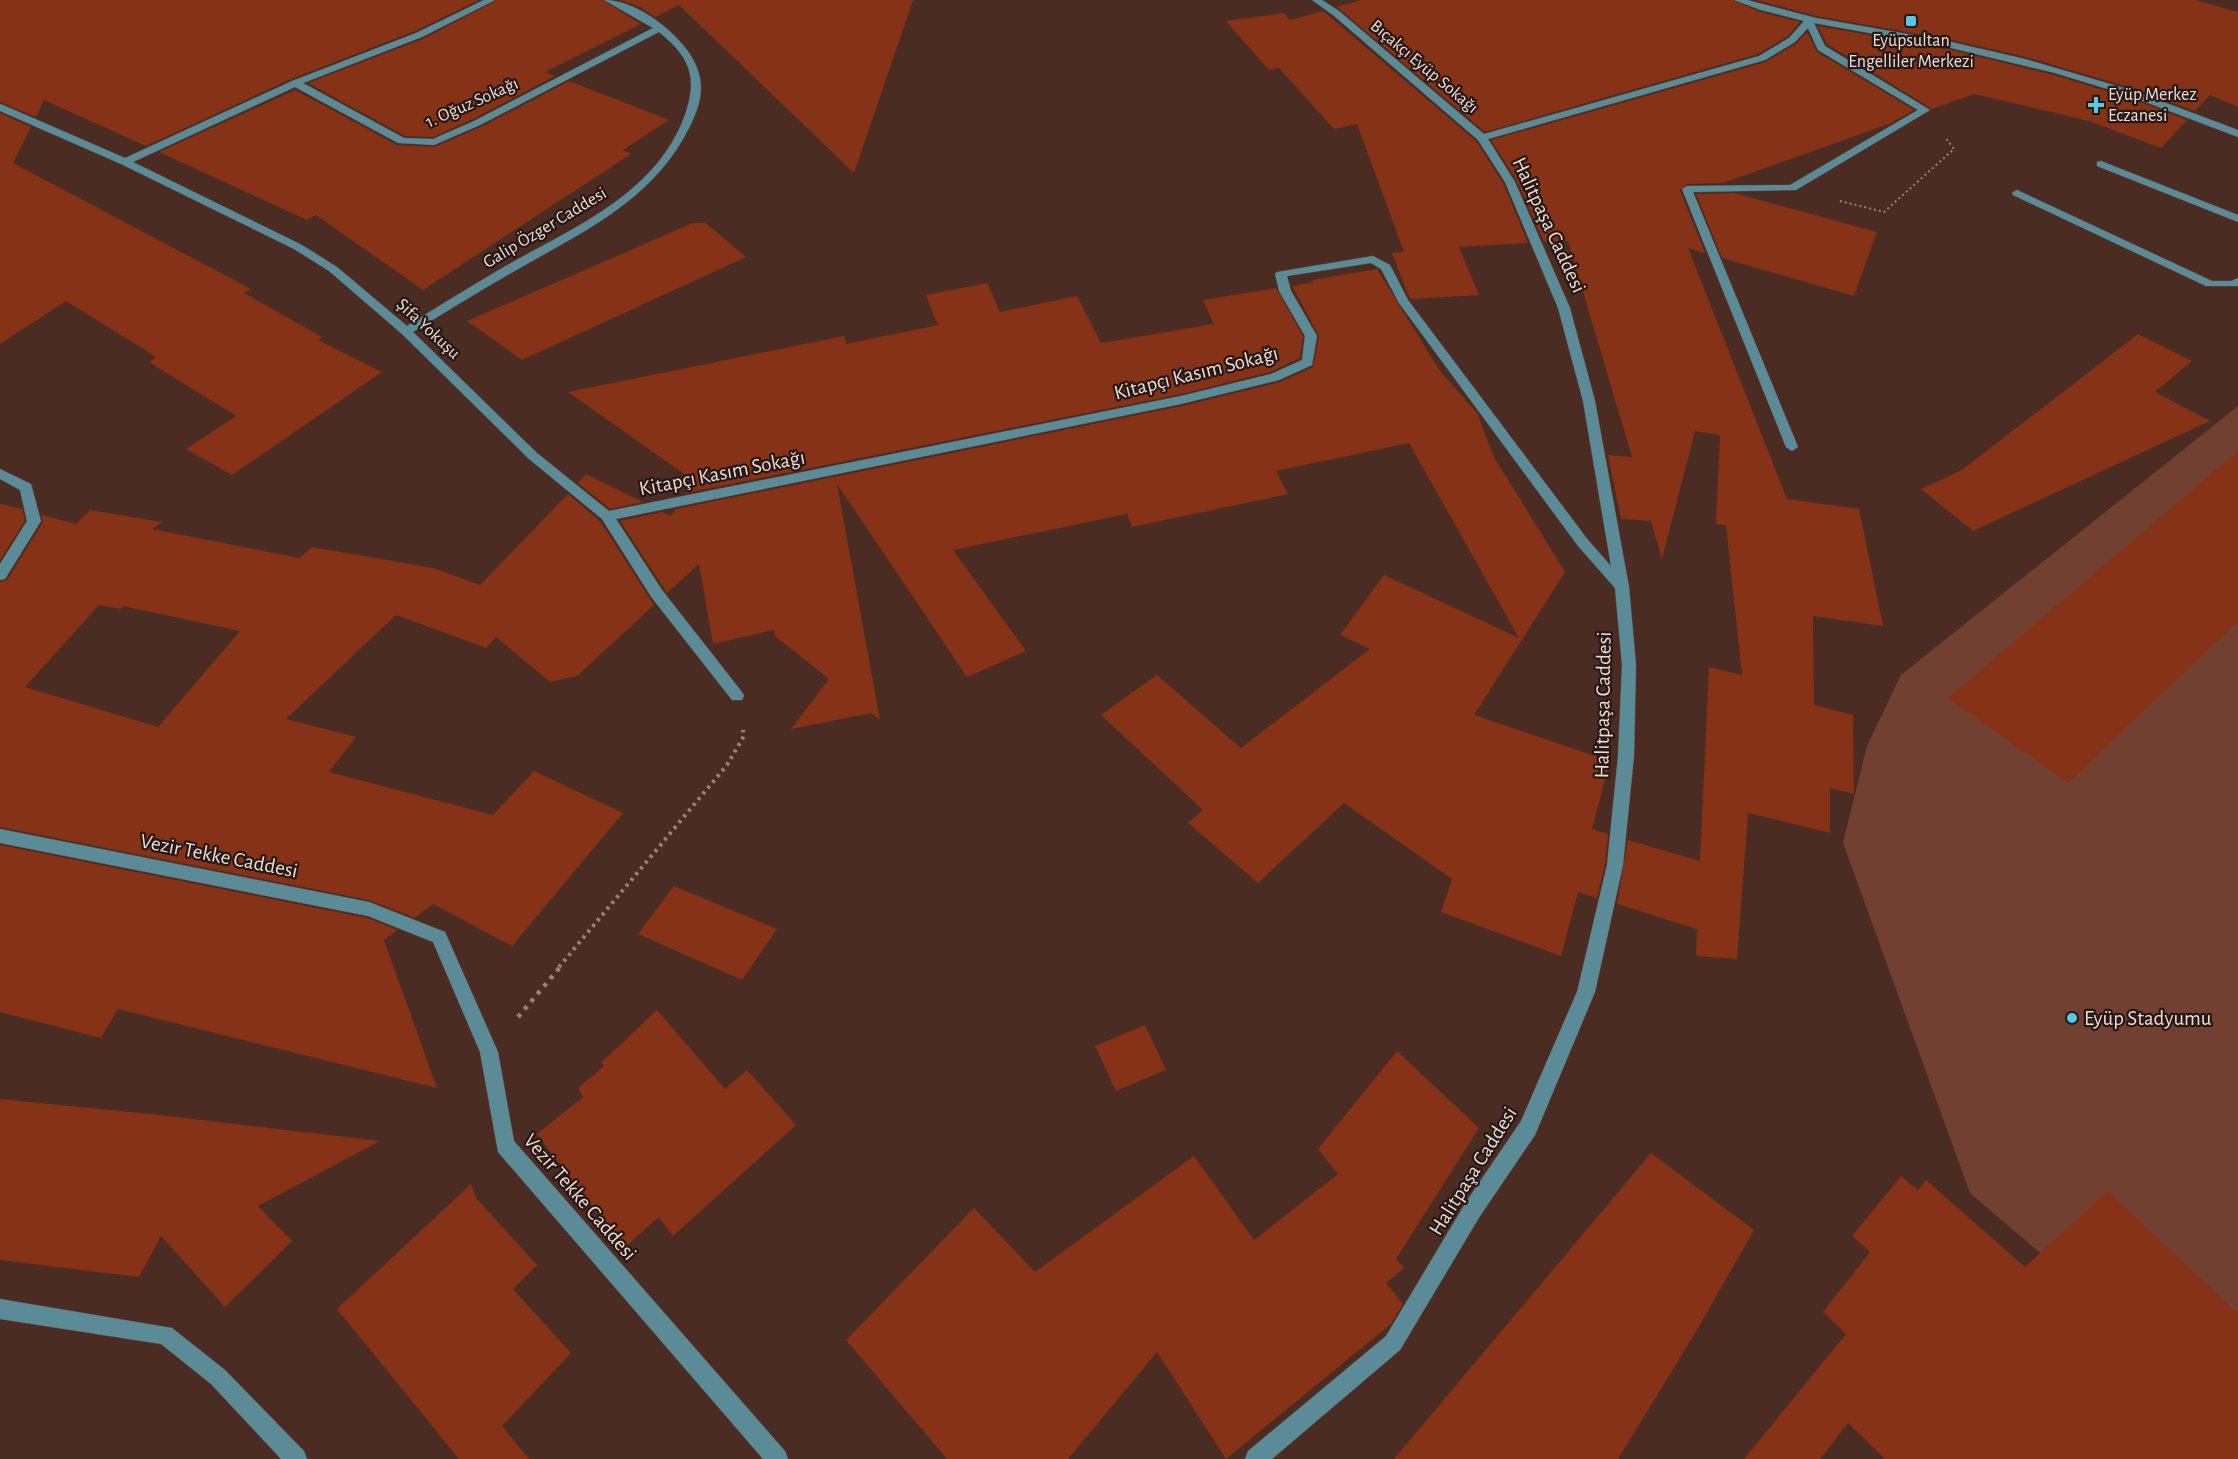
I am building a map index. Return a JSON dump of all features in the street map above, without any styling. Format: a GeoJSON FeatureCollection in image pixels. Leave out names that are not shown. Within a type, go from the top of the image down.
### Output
{"type":"FeatureCollection","features":[{"type":"Feature","properties":{"kind":"street"},"geometry":{"type":"LineString","coordinates":[[124,162],[296,83],[419,34],[490,0]]}},
{"type":"Feature","properties":{"kind":"street","name":"Galip Özger Caddesi"},"geometry":{"type":"LineString","coordinates":[[406,331],[500,274],[590,224],[638,189],[662,164],[679,137],[693,103],[696,72],[680,45],[660,28],[629,9],[608,0]]}},
{"type":"Feature","properties":{"kind":"street","name":"Bıçakçı Eyüp Sokağı"},"geometry":{"type":"LineString","coordinates":[[1316,0],[1336,13],[1482,138]]}},
{"type":"Feature","properties":{"kind":"street"},"geometry":{"type":"LineString","coordinates":[[1738,0],[1809,21],[1947,44],[2074,73],[2187,112],[2238,134]]}},
{"type":"Feature","properties":{"kind":"street"},"geometry":{"type":"LineString","coordinates":[[1792,447],[1688,189],[1792,189],[1925,110],[1821,48],[1809,21]]}},
{"type":"Feature","properties":{"kind":"street","name":"Halitpaşa Caddesi"},"geometry":{"type":"LineString","coordinates":[[1256,1459],[1393,1343],[1473,1209],[1528,1128],[1586,992],[1615,865],[1626,756],[1629,665],[1622,588],[1589,401],[1564,308],[1510,182],[1482,138],[1762,58],[1792,40],[1809,21]]}},
{"type":"Feature","properties":{"kind":"street","name":"1. Oğuz Sokağı"},"geometry":{"type":"LineString","coordinates":[[296,83],[402,141],[434,142],[477,123],[660,28]]}},
{"type":"Feature","properties":{"kind":"street","name":"Şifa Yokuşu"},"geometry":{"type":"LineString","coordinates":[[0,107],[124,162],[298,247],[333,269],[406,331],[533,456],[607,516],[657,594],[737,696]]}},
{"type":"Feature","properties":{"kind":"street"},"geometry":{"type":"LineString","coordinates":[[2101,164],[2238,219]]}},
{"type":"Feature","properties":{"kind":"street"},"geometry":{"type":"LineString","coordinates":[[2017,193],[2210,284],[2234,285],[2238,281]]}},
{"type":"Feature","properties":{"kind":"street","name":"Kitapçı Kasım Sokağı"},"geometry":{"type":"LineString","coordinates":[[607,516],[1181,400],[1275,377],[1308,362],[1311,336],[1285,291],[1281,274],[1373,259],[1386,267],[1403,301],[1583,543],[1622,588]]}},
{"type":"Feature","properties":{"kind":"street"},"geometry":{"type":"LineString","coordinates":[[0,473],[26,487],[34,521],[0,575]]}},
{"type":"Feature","properties":{"kind":"street","name":"Vezir Tekke Caddesi"},"geometry":{"type":"LineString","coordinates":[[0,836],[369,909],[439,937],[489,1052],[505,1144],[777,1459]]}},
{"type":"Feature","properties":{"kind":"street"},"geometry":{"type":"LineString","coordinates":[[0,1309],[165,1335],[218,1377],[296,1459]]}},
{"type":"Feature","properties":{"kind":"path"},"geometry":{"type":"LineString","coordinates":[[1792,189],[1884,212],[1954,149],[1925,110]]}},
{"type":"Feature","properties":{"kind":"path"},"geometry":{"type":"LineString","coordinates":[[489,1052],[727,765],[744,736],[737,696]]}},
{"type":"Feature","properties":{"kind":"shaded area","name":"Eyüp Stadyumu"},"geometry":{"type":"Polygon","coordinates":[[[2238,406],[2238,1422],[1970,1193],[1843,843],[1867,746],[1901,675],[2238,406]]]}},
{"type":"Feature","properties":{"kind":"building"},"geometry":{"type":"Polygon","coordinates":[[[0,0],[479,0],[415,31],[291,79],[146,146],[44,100],[36,117],[0,102],[0,0]]]}},
{"type":"Feature","properties":{"kind":"building"},"geometry":{"type":"Polygon","coordinates":[[[497,0],[602,0],[641,24],[545,72],[555,76],[433,137],[405,136],[308,83],[423,39],[497,0]]]}},
{"type":"Feature","properties":{"kind":"building"},"geometry":{"type":"Polygon","coordinates":[[[620,0],[913,0],[854,173],[679,5],[655,17],[640,7],[620,0]]]}},
{"type":"Feature","properties":{"kind":"building"},"geometry":{"type":"Polygon","coordinates":[[[1361,0],[1732,0],[1760,12],[1800,22],[1788,36],[1758,54],[1485,132],[1337,7],[1361,0]]]}},
{"type":"Feature","properties":{"kind":"building"},"geometry":{"type":"Polygon","coordinates":[[[1756,0],[2195,0],[2238,12],[2238,107],[2210,95],[2195,111],[2135,89],[2026,57],[1948,39],[1816,16],[1756,0]]]}},
{"type":"Feature","properties":{"kind":"building"},"geometry":{"type":"Polygon","coordinates":[[[1323,11],[1476,141],[1503,183],[1528,243],[1459,247],[1479,295],[1410,299],[1392,253],[1404,252],[1357,124],[1334,129],[1279,68],[1269,70],[1226,21],[1284,13],[1290,20],[1323,11]]]}},
{"type":"Feature","properties":{"kind":"building"},"geometry":{"type":"Polygon","coordinates":[[[1818,26],[1947,49],[2054,75],[2126,97],[2187,120],[2161,148],[2089,121],[1974,94],[1932,109],[1827,44],[1818,26]]]}},
{"type":"Feature","properties":{"kind":"building"},"geometry":{"type":"Polygon","coordinates":[[[1807,32],[1817,52],[1914,110],[1889,124],[1723,183],[1687,184],[1680,190],[1705,253],[1688,248],[1787,499],[1859,509],[1883,626],[1813,616],[1814,705],[1853,715],[1854,794],[1830,788],[1830,833],[1748,813],[1737,959],[1696,956],[1697,929],[1617,904],[1628,840],[1700,861],[1709,667],[1742,675],[1726,525],[1716,524],[1720,435],[1695,431],[1662,559],[1651,521],[1621,519],[1608,455],[1632,457],[1568,241],[1544,242],[1517,181],[1491,140],[1766,62],[1796,44],[1807,32]]]}},
{"type":"Feature","properties":{"kind":"building"},"geometry":{"type":"Polygon","coordinates":[[[569,81],[669,120],[623,150],[631,154],[423,290],[316,215],[307,220],[159,152],[295,90],[397,145],[434,147],[481,127],[569,81]]]}},
{"type":"Feature","properties":{"kind":"building"},"geometry":{"type":"Polygon","coordinates":[[[0,113],[31,127],[13,163],[251,289],[244,293],[322,337],[318,340],[382,372],[232,475],[186,449],[236,416],[149,362],[156,357],[66,301],[0,344],[0,113]]]}},
{"type":"Feature","properties":{"kind":"building"},"geometry":{"type":"Polygon","coordinates":[[[1734,193],[1877,232],[1854,296],[1722,258],[1696,194],[1734,193]]]}},
{"type":"Feature","properties":{"kind":"building"},"geometry":{"type":"Polygon","coordinates":[[[693,223],[706,223],[746,257],[522,360],[467,321],[693,223]]]}},
{"type":"Feature","properties":{"kind":"building"},"geometry":{"type":"Polygon","coordinates":[[[1377,269],[1440,371],[1477,413],[1494,457],[1565,572],[1474,715],[1610,761],[1592,829],[1608,834],[1605,865],[1597,898],[1578,892],[1561,956],[1441,912],[1452,879],[1344,803],[1258,883],[1188,823],[1203,810],[1101,715],[1157,675],[1241,748],[1370,649],[1340,635],[1384,575],[1519,638],[1409,443],[1276,471],[1288,494],[1132,527],[1127,514],[953,550],[1026,651],[967,677],[837,484],[880,720],[871,713],[791,729],[829,679],[775,636],[774,630],[713,644],[699,564],[667,593],[620,521],[662,512],[671,516],[676,509],[1182,406],[1280,382],[1313,367],[1319,336],[1292,286],[1314,282],[1312,280],[1377,269]]]}},
{"type":"Feature","properties":{"kind":"building"},"geometry":{"type":"Polygon","coordinates":[[[987,283],[1000,312],[1077,296],[1101,343],[1214,324],[1203,300],[1276,288],[1303,336],[1300,358],[1270,372],[1181,394],[685,493],[693,480],[568,392],[844,336],[846,344],[938,325],[926,295],[987,283]]]}},
{"type":"Feature","properties":{"kind":"building"},"geometry":{"type":"Polygon","coordinates":[[[2138,334],[2192,361],[2155,392],[2210,421],[1973,531],[1921,489],[1962,470],[2138,334]]]}},
{"type":"Feature","properties":{"kind":"building"},"geometry":{"type":"Polygon","coordinates":[[[2238,451],[2238,621],[2068,783],[1948,698],[2238,451]]]}},
{"type":"Feature","properties":{"kind":"building"},"geometry":{"type":"Polygon","coordinates":[[[586,474],[643,502],[610,509],[578,483],[586,474]]]}},
{"type":"Feature","properties":{"kind":"building"},"geometry":{"type":"Polygon","coordinates":[[[568,494],[600,521],[654,605],[577,676],[550,682],[496,637],[486,648],[396,615],[286,719],[356,737],[329,772],[493,815],[534,771],[623,813],[512,946],[433,904],[415,918],[369,900],[0,827],[0,582],[7,580],[43,522],[42,515],[76,524],[90,510],[162,522],[152,529],[300,558],[312,547],[433,568],[480,585],[568,494]],[[99,605],[25,687],[158,727],[240,631],[123,606],[120,609],[99,605]]]}},
{"type":"Feature","properties":{"kind":"building"},"geometry":{"type":"Polygon","coordinates":[[[0,504],[22,509],[25,521],[0,560],[0,504]]]}},
{"type":"Feature","properties":{"kind":"building"},"geometry":{"type":"Polygon","coordinates":[[[0,845],[367,918],[398,930],[384,940],[437,1088],[118,1009],[101,1038],[0,1012],[0,845]]]}},
{"type":"Feature","properties":{"kind":"building"},"geometry":{"type":"Polygon","coordinates":[[[674,886],[777,929],[742,980],[638,934],[674,886]]]}},
{"type":"Feature","properties":{"kind":"building"},"geometry":{"type":"Polygon","coordinates":[[[657,1010],[725,1089],[747,1070],[796,1125],[673,1236],[659,1217],[624,1248],[537,1134],[583,1097],[578,1088],[604,1066],[601,1063],[657,1010]]]}},
{"type":"Feature","properties":{"kind":"building"},"geometry":{"type":"Polygon","coordinates":[[[1145,1025],[1166,1070],[1116,1091],[1095,1046],[1145,1025]]]}},
{"type":"Feature","properties":{"kind":"building"},"geometry":{"type":"Polygon","coordinates":[[[1397,1051],[1479,1128],[1396,1259],[1404,1268],[1386,1283],[1403,1304],[1391,1324],[1226,1459],[1157,1352],[1068,1459],[947,1459],[846,1340],[974,1208],[1035,1272],[1194,1156],[1254,1240],[1338,1174],[1318,1149],[1397,1051]]]}},
{"type":"Feature","properties":{"kind":"building"},"geometry":{"type":"Polygon","coordinates":[[[0,1099],[380,1141],[258,1206],[292,1241],[225,1307],[161,1236],[139,1277],[0,1260],[0,1099]]]}},
{"type":"Feature","properties":{"kind":"building"},"geometry":{"type":"Polygon","coordinates":[[[1651,1153],[1754,1230],[1694,1335],[1618,1459],[1394,1459],[1651,1153]]]}},
{"type":"Feature","properties":{"kind":"building"},"geometry":{"type":"Polygon","coordinates":[[[1901,1176],[1918,1190],[1926,1180],[2025,1267],[2108,1191],[2238,1314],[2238,1459],[1885,1459],[1848,1423],[1820,1459],[1744,1459],[1846,1334],[1823,1312],[1870,1252],[1852,1236],[1901,1176]]]}},
{"type":"Feature","properties":{"kind":"building"},"geometry":{"type":"Polygon","coordinates":[[[471,1184],[476,1198],[537,1265],[513,1289],[571,1353],[502,1426],[529,1459],[459,1459],[337,1309],[471,1184]]]}},
{"type":"Feature","properties":{"kind":"place","name":"Eyüpsultan Engelliler Merkezi"},"geometry":{"type":"Point","coordinates":[1911,21]}},
{"type":"Feature","properties":{"kind":"place","name":"Eyüp Merkez Eczanesi"},"geometry":{"type":"Point","coordinates":[2096,105]}},
{"type":"Feature","properties":{"kind":"place","name":"Eyüp Stadyumu"},"geometry":{"type":"Point","coordinates":[2072,1018]}}]}
